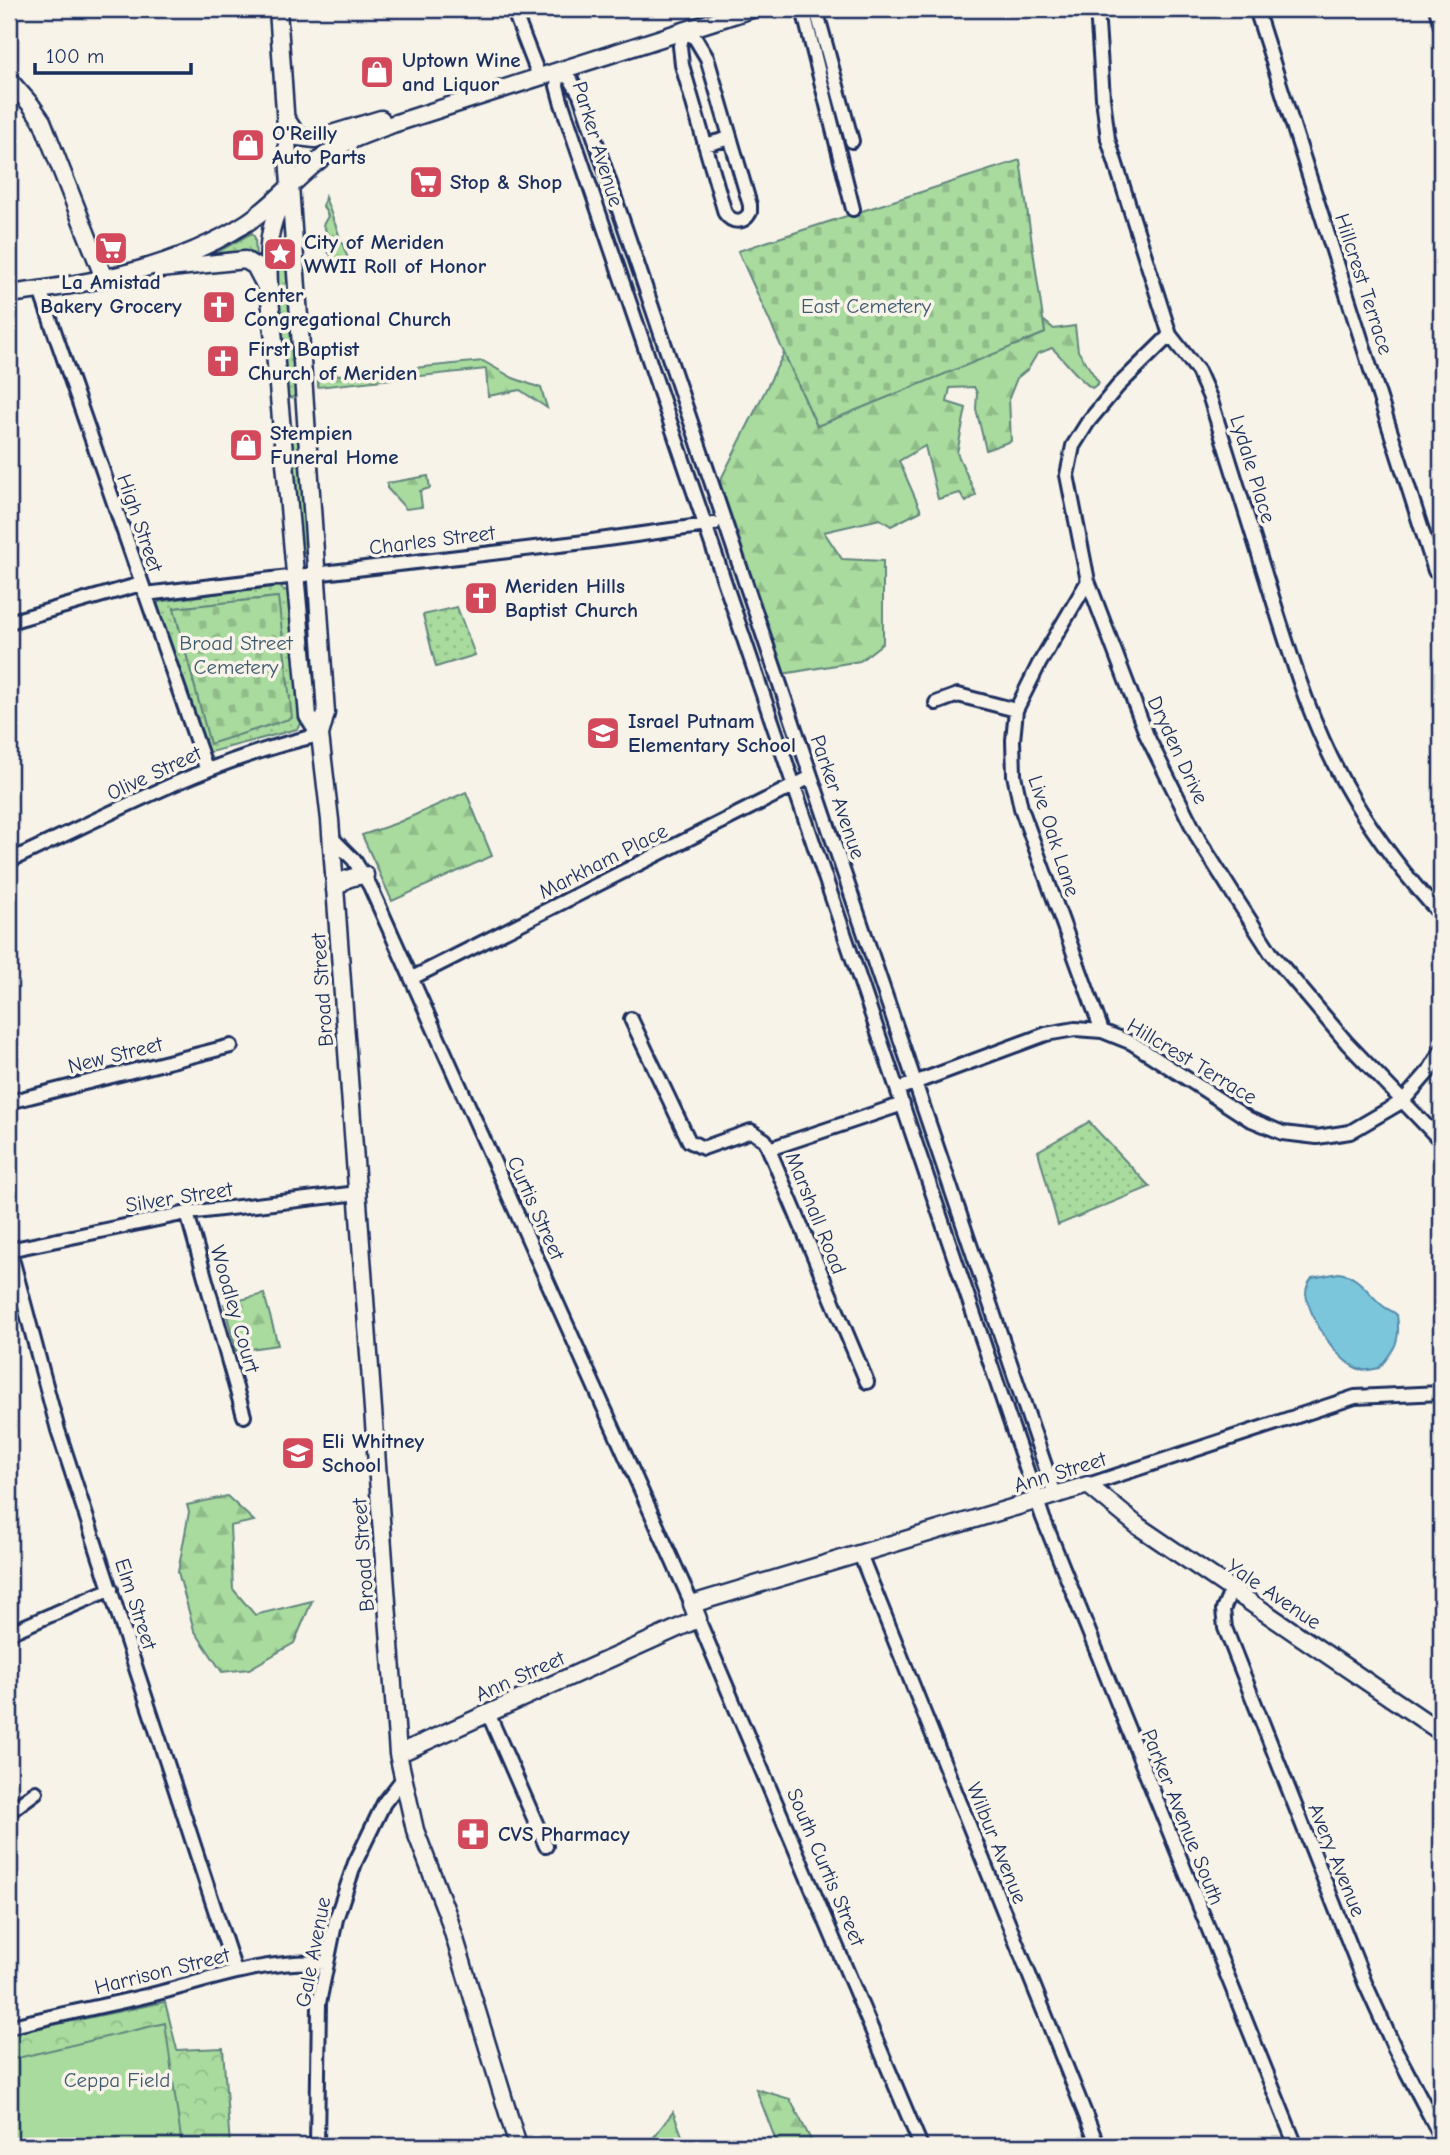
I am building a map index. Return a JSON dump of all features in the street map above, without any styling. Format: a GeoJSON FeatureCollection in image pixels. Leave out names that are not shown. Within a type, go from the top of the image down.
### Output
{"type":"FeatureCollection","features":[{"type":"Feature","properties":{"kind":"main road","name":"Broad Street"},"geometry":{"type":"LineString","coordinates":[[278,9],[326,713],[320,735],[331,837],[398,1754],[415,1830],[447,1916],[518,2146]]}},
{"type":"Feature","properties":{"kind":"main road"},"geometry":{"type":"LineString","coordinates":[[9,294],[104,278],[176,258],[249,222],[337,147],[393,124],[752,9]]}},
{"type":"Feature","properties":{"kind":"main road"},"geometry":{"type":"LineString","coordinates":[[9,80],[42,121],[104,278]]}},
{"type":"Feature","properties":{"kind":"main road"},"geometry":{"type":"LineString","coordinates":[[285,115],[298,137],[307,139],[323,137],[380,119],[393,124]]}},
{"type":"Feature","properties":{"kind":"main road","name":"Broad Street"},"geometry":{"type":"LineString","coordinates":[[289,188],[275,214],[268,240],[270,295],[308,716],[320,735]]}},
{"type":"Feature","properties":{"kind":"main road"},"geometry":{"type":"LineString","coordinates":[[131,272],[245,260],[255,266],[270,295]]}},
{"type":"Feature","properties":{"kind":"main road"},"geometry":{"type":"LineString","coordinates":[[280,413],[306,411]]}},
{"type":"Feature","properties":{"kind":"main road"},"geometry":{"type":"LineString","coordinates":[[335,890],[346,878],[365,875]]}},
{"type":"Feature","properties":{"kind":"main road","name":"Ann Street"},"geometry":{"type":"LineString","coordinates":[[398,1754],[488,1713],[695,1611],[860,1554],[1088,1485]]}},
{"type":"Feature","properties":{"kind":"main road","name":"Yale Avenue"},"geometry":{"type":"LineString","coordinates":[[1088,1485],[1138,1526],[1441,1732]]}},
{"type":"Feature","properties":{"kind":"street"},"geometry":{"type":"LineString","coordinates":[[513,9],[539,76]]}},
{"type":"Feature","properties":{"kind":"street"},"geometry":{"type":"LineString","coordinates":[[803,9],[853,209]]}},
{"type":"Feature","properties":{"kind":"street"},"geometry":{"type":"LineString","coordinates":[[816,9],[852,141]]}},
{"type":"Feature","properties":{"kind":"street","name":"Lydale Place"},"geometry":{"type":"LineString","coordinates":[[1097,9],[1108,139],[1170,335],[1198,371],[1210,398],[1308,703],[1351,795],[1405,876],[1441,915]]}},
{"type":"Feature","properties":{"kind":"street","name":"Hillcrest Terrace"},"geometry":{"type":"LineString","coordinates":[[1256,9],[1435,571]]}},
{"type":"Feature","properties":{"kind":"street"},"geometry":{"type":"LineString","coordinates":[[1436,9],[1441,26]]}},
{"type":"Feature","properties":{"kind":"street"},"geometry":{"type":"LineString","coordinates":[[684,30],[695,38],[707,58],[730,138],[750,205],[747,218],[735,222],[725,213],[680,55],[684,30]]}},
{"type":"Feature","properties":{"kind":"street","name":"Parker Avenue"},"geometry":{"type":"LineString","coordinates":[[559,69],[571,80],[580,95],[1055,1495]]}},
{"type":"Feature","properties":{"kind":"street","name":"Parker Avenue"},"geometry":{"type":"LineString","coordinates":[[559,69],[561,101],[1038,1501]]}},
{"type":"Feature","properties":{"kind":"street"},"geometry":{"type":"LineString","coordinates":[[829,113],[843,108]]}},
{"type":"Feature","properties":{"kind":"street"},"geometry":{"type":"LineString","coordinates":[[705,145],[730,138]]}},
{"type":"Feature","properties":{"kind":"street","name":"High Street"},"geometry":{"type":"LineString","coordinates":[[40,290],[206,768]]}},
{"type":"Feature","properties":{"kind":"street","name":"Dryden Drive"},"geometry":{"type":"LineString","coordinates":[[1170,335],[1118,386],[1088,422],[1073,446],[1067,475],[1088,581],[1147,736],[1199,840],[1271,953],[1347,1043],[1441,1141]]}},
{"type":"Feature","properties":{"kind":"street"},"geometry":{"type":"LineString","coordinates":[[649,357],[666,351]]}},
{"type":"Feature","properties":{"kind":"street","name":"Charles Street"},"geometry":{"type":"LineString","coordinates":[[9,622],[143,589],[295,576],[706,526],[724,521]]}},
{"type":"Feature","properties":{"kind":"street","name":"Live Oak Lane"},"geometry":{"type":"LineString","coordinates":[[1088,581],[1039,664],[1016,710],[1014,775],[1021,808],[1102,1031]]}},
{"type":"Feature","properties":{"kind":"street"},"geometry":{"type":"LineString","coordinates":[[746,643],[764,638]]}},
{"type":"Feature","properties":{"kind":"street"},"geometry":{"type":"LineString","coordinates":[[936,703],[958,695],[1016,710]]}},
{"type":"Feature","properties":{"kind":"street","name":"Olive Street"},"geometry":{"type":"LineString","coordinates":[[9,861],[206,768],[263,749],[320,735]]}},
{"type":"Feature","properties":{"kind":"street","name":"Markham Place"},"geometry":{"type":"LineString","coordinates":[[412,978],[811,777]]}},
{"type":"Feature","properties":{"kind":"street","name":"Curtis Street"},"geometry":{"type":"LineString","coordinates":[[331,837],[365,875],[695,1611]]}},
{"type":"Feature","properties":{"kind":"street"},"geometry":{"type":"LineString","coordinates":[[846,936],[863,930]]}},
{"type":"Feature","properties":{"kind":"street"},"geometry":{"type":"LineString","coordinates":[[631,1019],[689,1141],[702,1148],[751,1131],[765,1140],[769,1149]]}},
{"type":"Feature","properties":{"kind":"street","name":"Hillcrest Terrace"},"geometry":{"type":"LineString","coordinates":[[898,1089],[1046,1034],[1075,1029],[1102,1031],[1132,1043],[1249,1119],[1283,1133],[1317,1137],[1350,1132],[1403,1101],[1429,1071],[1441,1051]]}},
{"type":"Feature","properties":{"kind":"street","name":"New Street"},"geometry":{"type":"LineString","coordinates":[[9,1102],[231,1046]]}},
{"type":"Feature","properties":{"kind":"street","name":"Marshall Road"},"geometry":{"type":"LineString","coordinates":[[867,1382],[769,1149],[903,1104]]}},
{"type":"Feature","properties":{"kind":"street","name":"Silver Street"},"geometry":{"type":"LineString","coordinates":[[9,1249],[187,1213],[358,1193]]}},
{"type":"Feature","properties":{"kind":"street","name":"Woodley Court"},"geometry":{"type":"LineString","coordinates":[[187,1213],[244,1416]]}},
{"type":"Feature","properties":{"kind":"street"},"geometry":{"type":"LineString","coordinates":[[944,1224],[961,1218]]}},
{"type":"Feature","properties":{"kind":"street","name":"Elm Street"},"geometry":{"type":"LineString","coordinates":[[9,1249],[58,1430],[235,1971]]}},
{"type":"Feature","properties":{"kind":"street"},"geometry":{"type":"LineString","coordinates":[[989,1355],[1006,1350]]}},
{"type":"Feature","properties":{"kind":"street","name":"Ann Street"},"geometry":{"type":"LineString","coordinates":[[1088,1485],[1355,1397],[1441,1393]]}},
{"type":"Feature","properties":{"kind":"street","name":"Parker Avenue South"},"geometry":{"type":"LineString","coordinates":[[1038,1501],[1296,2146]]}},
{"type":"Feature","properties":{"kind":"street","name":"Wilbur Avenue"},"geometry":{"type":"LineString","coordinates":[[860,1554],[1098,2146]]}},
{"type":"Feature","properties":{"kind":"street"},"geometry":{"type":"LineString","coordinates":[[9,1633],[111,1589]]}},
{"type":"Feature","properties":{"kind":"street","name":"Avery Avenue"},"geometry":{"type":"LineString","coordinates":[[1231,1591],[1223,1610],[1225,1628],[1365,1983],[1395,2049],[1441,2137]]}},
{"type":"Feature","properties":{"kind":"street","name":"South Curtis Street"},"geometry":{"type":"LineString","coordinates":[[695,1611],[921,2146]]}},
{"type":"Feature","properties":{"kind":"street"},"geometry":{"type":"LineString","coordinates":[[488,1713],[546,1846]]}},
{"type":"Feature","properties":{"kind":"street","name":"Gale Avenue"},"geometry":{"type":"LineString","coordinates":[[317,2146],[319,2003],[338,1910],[355,1863],[384,1803],[402,1780]]}},
{"type":"Feature","properties":{"kind":"street"},"geometry":{"type":"LineString","coordinates":[[9,1812],[36,1792]]}},
{"type":"Feature","properties":{"kind":"street","name":"Harrison Street"},"geometry":{"type":"LineString","coordinates":[[9,2027],[149,1995],[235,1971],[309,1962],[326,1963]]}},
{"type":"Feature","properties":{"kind":"green space","name":"East Cemetery"},"geometry":{"type":"Polygon","coordinates":[[[1020,160],[1045,333],[817,426],[738,251],[1020,160]]]}},
{"type":"Feature","properties":{"kind":"green space"},"geometry":{"type":"Polygon","coordinates":[[[325,197],[350,264],[343,267],[330,262],[331,255],[326,250],[329,238],[323,225],[328,216],[323,206],[325,197]]]}},
{"type":"Feature","properties":{"kind":"green space"},"geometry":{"type":"Polygon","coordinates":[[[252,233],[255,238],[256,258],[209,257],[252,233]]]}},
{"type":"Feature","properties":{"kind":"green space"},"geometry":{"type":"Polygon","coordinates":[[[287,256],[296,394],[292,398],[286,396],[273,257],[279,262],[287,256]]]}},
{"type":"Feature","properties":{"kind":"green space"},"geometry":{"type":"Polygon","coordinates":[[[1043,320],[1054,329],[1075,326],[1078,351],[1099,383],[1092,388],[1087,385],[1052,348],[1037,354],[1028,369],[1017,378],[1009,398],[1011,441],[986,450],[976,409],[977,393],[974,387],[950,388],[947,402],[966,408],[957,453],[976,495],[966,502],[960,493],[938,499],[925,446],[899,461],[921,511],[891,526],[880,519],[824,532],[842,559],[883,561],[883,643],[860,661],[782,674],[718,485],[784,353],[817,426],[1045,333],[1043,320]]]}},
{"type":"Feature","properties":{"kind":"green space"},"geometry":{"type":"Polygon","coordinates":[[[483,361],[513,378],[541,388],[547,408],[520,390],[488,396],[486,369],[318,387],[318,381],[325,374],[344,375],[483,361]]]}},
{"type":"Feature","properties":{"kind":"green space"},"geometry":{"type":"Polygon","coordinates":[[[292,427],[299,431],[308,550],[305,552],[300,551],[288,430],[292,427]]]}},
{"type":"Feature","properties":{"kind":"green space"},"geometry":{"type":"Polygon","coordinates":[[[428,476],[430,488],[420,491],[422,507],[406,509],[387,488],[387,483],[428,476]]]}},
{"type":"Feature","properties":{"kind":"green space"},"geometry":{"type":"Polygon","coordinates":[[[276,585],[290,593],[302,723],[297,729],[207,753],[156,606],[158,602],[276,585]],[[278,597],[174,608],[210,743],[278,597]]]}},
{"type":"Feature","properties":{"kind":"green space","name":"Broad Street Cemetery"},"geometry":{"type":"Polygon","coordinates":[[[278,597],[292,718],[210,744],[174,608],[278,597]]]}},
{"type":"Feature","properties":{"kind":"green space"},"geometry":{"type":"Polygon","coordinates":[[[457,607],[475,655],[436,667],[423,615],[457,607]]]}},
{"type":"Feature","properties":{"kind":"green space"},"geometry":{"type":"Polygon","coordinates":[[[466,792],[492,856],[392,901],[362,835],[397,823],[466,792]]]}},
{"type":"Feature","properties":{"kind":"green space"},"geometry":{"type":"Polygon","coordinates":[[[1089,1122],[1150,1187],[1058,1225],[1038,1151],[1089,1122]]]}},
{"type":"Feature","properties":{"kind":"green space"},"geometry":{"type":"Polygon","coordinates":[[[264,1294],[278,1345],[236,1351],[224,1304],[264,1294]]]}},
{"type":"Feature","properties":{"kind":"green space"},"geometry":{"type":"Polygon","coordinates":[[[227,1496],[254,1521],[230,1526],[233,1589],[255,1615],[312,1601],[294,1643],[249,1669],[222,1672],[194,1630],[178,1572],[189,1512],[187,1505],[227,1496]]]}},
{"type":"Feature","properties":{"kind":"green space","name":"Ceppa Field"},"geometry":{"type":"Polygon","coordinates":[[[165,2002],[177,2050],[223,2048],[230,2146],[9,2146],[9,2034],[165,2002]]]}},
{"type":"Feature","properties":{"kind":"green space","name":"Ceppa Field"},"geometry":{"type":"Polygon","coordinates":[[[165,2023],[182,2146],[14,2146],[9,2125],[9,2060],[165,2023]]]}},
{"type":"Feature","properties":{"kind":"green space"},"geometry":{"type":"Polygon","coordinates":[[[756,2089],[790,2099],[814,2146],[778,2146],[756,2089]]]}},
{"type":"Feature","properties":{"kind":"green space"},"geometry":{"type":"Polygon","coordinates":[[[673,2112],[686,2146],[647,2146],[673,2112]]]}},
{"type":"Feature","properties":{"kind":"water"},"geometry":{"type":"Polygon","coordinates":[[[1339,1273],[1353,1278],[1383,1306],[1397,1315],[1396,1344],[1379,1368],[1363,1370],[1344,1360],[1326,1339],[1312,1314],[1306,1293],[1310,1281],[1312,1278],[1339,1273]]]}},
{"type":"Feature","properties":{"kind":"place","name":"Uptown Wine and Liquor"},"geometry":{"type":"Point","coordinates":[377,72]}},
{"type":"Feature","properties":{"kind":"place","name":"O'Reilly Auto Parts"},"geometry":{"type":"Point","coordinates":[248,145]}},
{"type":"Feature","properties":{"kind":"place","name":"Stop & Shop"},"geometry":{"type":"Point","coordinates":[426,182]}},
{"type":"Feature","properties":{"kind":"place","name":"La Amistad Bakery Grocery"},"geometry":{"type":"Point","coordinates":[111,248]}},
{"type":"Feature","properties":{"kind":"place","name":"City of Meriden WWII Roll of Honor"},"geometry":{"type":"Point","coordinates":[280,254]}},
{"type":"Feature","properties":{"kind":"place","name":"Center Congregational Church"},"geometry":{"type":"Point","coordinates":[219,307]}},
{"type":"Feature","properties":{"kind":"place","name":"First Baptist Church of Meriden"},"geometry":{"type":"Point","coordinates":[223,361]}},
{"type":"Feature","properties":{"kind":"place","name":"Stempien Funeral Home"},"geometry":{"type":"Point","coordinates":[246,445]}},
{"type":"Feature","properties":{"kind":"place","name":"Meriden Hills Baptist Church"},"geometry":{"type":"Point","coordinates":[481,598]}},
{"type":"Feature","properties":{"kind":"place","name":"Israel Putnam Elementary School"},"geometry":{"type":"Point","coordinates":[603,733]}},
{"type":"Feature","properties":{"kind":"place","name":"Eli Whitney School"},"geometry":{"type":"Point","coordinates":[298,1453]}},
{"type":"Feature","properties":{"kind":"place","name":"CVS Pharmacy"},"geometry":{"type":"Point","coordinates":[473,1834]}}]}
